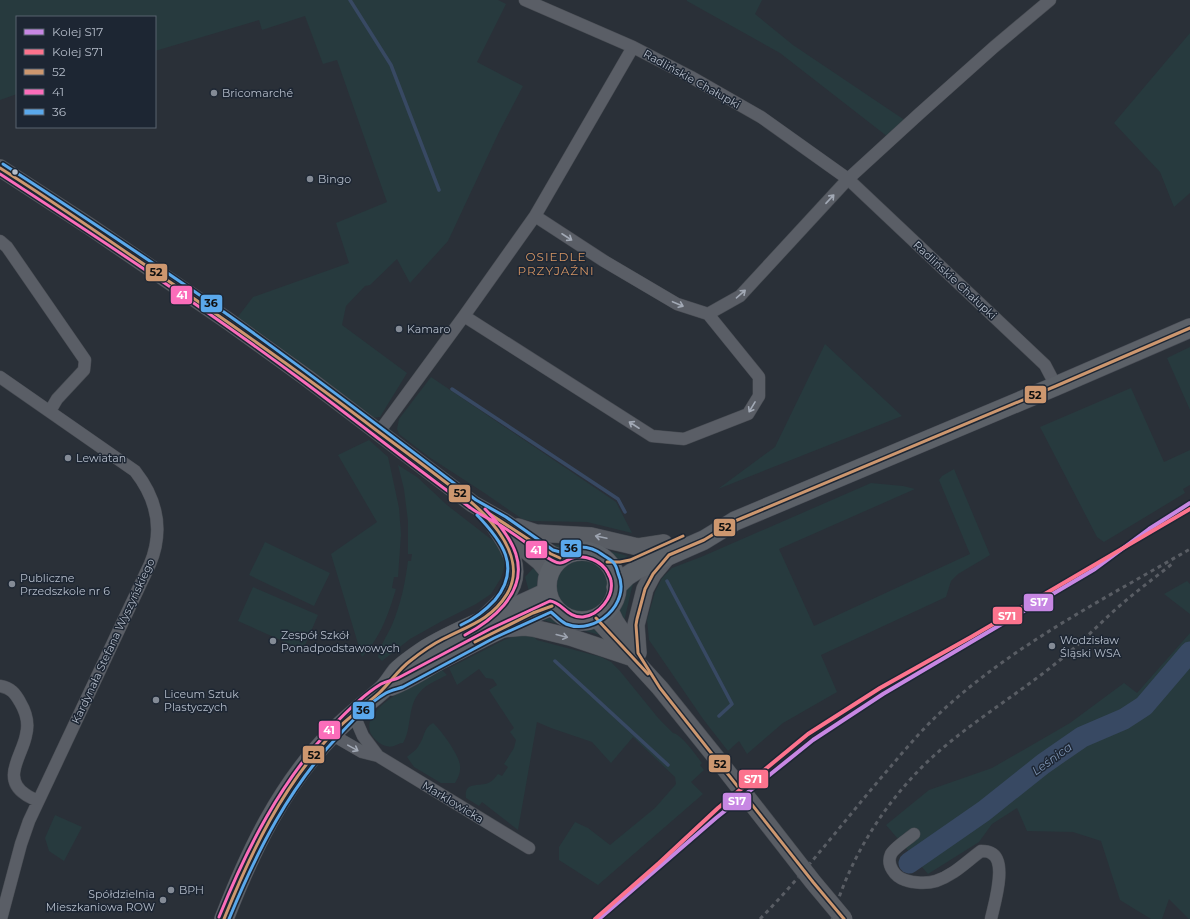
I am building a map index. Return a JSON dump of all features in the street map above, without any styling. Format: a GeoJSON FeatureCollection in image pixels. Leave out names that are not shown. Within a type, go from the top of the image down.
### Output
{"type":"FeatureCollection","features":[{"type":"Feature","properties":{"kind":"main road"},"geometry":{"type":"LineString","coordinates":[[0,168],[89,226],[228,321],[379,432],[473,504],[497,521],[542,548],[555,566]]}},
{"type":"Feature","properties":{"kind":"main road"},"geometry":{"type":"LineString","coordinates":[[607,562],[621,562],[704,540],[735,521],[1190,328]]}},
{"type":"Feature","properties":{"kind":"main road"},"geometry":{"type":"LineString","coordinates":[[497,521],[536,533],[591,536],[638,547],[667,549]]}},
{"type":"Feature","properties":{"kind":"main road"},"geometry":{"type":"LineString","coordinates":[[480,621],[508,593],[514,572],[511,551],[497,521]]}},
{"type":"Feature","properties":{"kind":"main road"},"geometry":{"type":"LineString","coordinates":[[616,587],[632,572],[667,549]]}},
{"type":"Feature","properties":{"kind":"main road"},"geometry":{"type":"LineString","coordinates":[[635,655],[636,625],[645,589],[667,549]]}},
{"type":"Feature","properties":{"kind":"main road"},"geometry":{"type":"LineString","coordinates":[[584,552],[598,556],[607,562],[613,572],[616,587],[615,597],[603,613],[585,622],[563,616],[550,599],[547,582],[555,566],[570,553],[584,552]]}},
{"type":"Feature","properties":{"kind":"main road"},"geometry":{"type":"LineString","coordinates":[[224,919],[257,841],[270,817],[290,785],[331,734],[353,713],[384,688],[398,670],[425,650],[480,621],[550,599]]}},
{"type":"Feature","properties":{"kind":"main road"},"geometry":{"type":"LineString","coordinates":[[384,688],[401,683],[430,665],[500,629],[550,599]]}},
{"type":"Feature","properties":{"kind":"main road"},"geometry":{"type":"LineString","coordinates":[[603,613],[660,688],[844,919]]}},
{"type":"Feature","properties":{"kind":"main road"},"geometry":{"type":"LineString","coordinates":[[500,629],[524,627],[533,628],[570,637],[610,650],[635,655]]}},
{"type":"Feature","properties":{"kind":"street","name":"Radlińskie Chałupki"},"geometry":{"type":"LineString","coordinates":[[525,0],[633,47],[691,76],[761,117],[848,179],[1046,364],[1056,386]]}},
{"type":"Feature","properties":{"kind":"street"},"geometry":{"type":"LineString","coordinates":[[708,314],[740,296],[848,179],[976,62],[1050,0]]}},
{"type":"Feature","properties":{"kind":"street"},"geometry":{"type":"LineString","coordinates":[[379,432],[535,216],[633,47]]}},
{"type":"Feature","properties":{"kind":"street"},"geometry":{"type":"LineString","coordinates":[[464,316],[652,436],[684,439],[748,414],[759,396],[759,377],[708,314],[677,304],[604,261],[535,216]]}},
{"type":"Feature","properties":{"kind":"street"},"geometry":{"type":"LineString","coordinates":[[0,241],[7,247],[85,360],[84,370],[57,399],[50,411]]}},
{"type":"Feature","properties":{"kind":"street","name":"Kardynała Stefana Wyszyńskiego"},"geometry":{"type":"LineString","coordinates":[[0,377],[135,471],[143,481],[150,494],[155,508],[157,523],[155,552],[150,564],[38,801],[21,844],[1,919]]}},
{"type":"Feature","properties":{"kind":"street"},"geometry":{"type":"LineString","coordinates":[[0,686],[8,687],[16,695],[25,710],[27,722],[26,735],[14,767],[15,780],[24,794],[38,801]]}},
{"type":"Feature","properties":{"kind":"street","name":"Marklowicka"},"geometry":{"type":"LineString","coordinates":[[353,713],[363,736],[378,756]]}},
{"type":"Feature","properties":{"kind":"street","name":"Marklowicka"},"geometry":{"type":"LineString","coordinates":[[331,734],[362,752],[378,756],[529,848]]}},
{"type":"Feature","properties":{"kind":"street"},"geometry":{"type":"LineString","coordinates":[[914,834],[891,854],[889,864],[894,874],[905,880],[934,882],[951,875],[981,851],[991,853],[996,859],[1000,876],[991,919]]}},
{"type":"Feature","properties":{"kind":"green space"},"geometry":{"type":"Polygon","coordinates":[[[0,0],[498,0],[506,4],[477,62],[523,86],[499,132],[448,241],[410,283],[397,259],[370,285],[365,286],[346,306],[342,325],[407,373],[380,417],[370,418],[237,318],[253,297],[349,263],[336,223],[387,202],[337,60],[323,64],[305,16],[262,30],[259,20],[156,51],[156,16],[16,16],[16,94],[0,100],[0,0]]]}},
{"type":"Feature","properties":{"kind":"green space"},"geometry":{"type":"Polygon","coordinates":[[[687,0],[762,0],[755,14],[793,45],[906,121],[888,137],[780,53],[687,0]]]}},
{"type":"Feature","properties":{"kind":"green space"},"geometry":{"type":"Polygon","coordinates":[[[1190,33],[1190,193],[1174,207],[1160,172],[1114,123],[1190,33]]]}},
{"type":"Feature","properties":{"kind":"green space"},"geometry":{"type":"Polygon","coordinates":[[[825,344],[902,416],[718,489],[775,447],[825,344]]]}},
{"type":"Feature","properties":{"kind":"green space"},"geometry":{"type":"Polygon","coordinates":[[[1190,347],[1190,410],[1167,358],[1190,347]]]}},
{"type":"Feature","properties":{"kind":"green space"},"geometry":{"type":"Polygon","coordinates":[[[431,377],[616,502],[632,533],[587,522],[531,521],[522,519],[429,457],[399,434],[397,429],[399,419],[431,377]]]}},
{"type":"Feature","properties":{"kind":"green space"},"geometry":{"type":"Polygon","coordinates":[[[1131,388],[1164,462],[1190,450],[1190,485],[1183,489],[1185,493],[1104,542],[1097,537],[1040,427],[1131,388]]]}},
{"type":"Feature","properties":{"kind":"green space"},"geometry":{"type":"Polygon","coordinates":[[[369,440],[388,457],[399,508],[401,534],[398,577],[394,577],[392,588],[396,589],[393,599],[379,634],[362,657],[331,554],[377,522],[338,455],[369,440]]]}},
{"type":"Feature","properties":{"kind":"green space"},"geometry":{"type":"Polygon","coordinates":[[[398,465],[417,477],[447,505],[496,543],[503,555],[505,564],[501,578],[491,594],[476,604],[410,639],[382,661],[378,657],[379,653],[398,609],[408,561],[411,561],[412,554],[408,554],[408,521],[404,489],[398,465]]]}},
{"type":"Feature","properties":{"kind":"green space"},"geometry":{"type":"Polygon","coordinates":[[[954,469],[990,555],[958,574],[951,581],[946,597],[821,655],[837,692],[783,723],[747,754],[739,741],[728,751],[703,719],[649,640],[647,620],[655,592],[662,578],[672,568],[701,557],[871,483],[903,486],[915,489],[779,549],[814,626],[970,554],[939,480],[942,476],[954,469]]]}},
{"type":"Feature","properties":{"kind":"green space"},"geometry":{"type":"Polygon","coordinates":[[[265,542],[330,573],[314,606],[249,575],[265,542]]]}},
{"type":"Feature","properties":{"kind":"green space"},"geometry":{"type":"Polygon","coordinates":[[[587,545],[628,556],[619,559],[587,547],[560,550],[551,546],[587,545]]]}},
{"type":"Feature","properties":{"kind":"green space"},"geometry":{"type":"Polygon","coordinates":[[[576,558],[586,558],[601,566],[607,575],[609,586],[607,597],[601,606],[586,614],[576,614],[565,609],[558,602],[553,591],[553,581],[558,570],[565,563],[576,558]]]}},
{"type":"Feature","properties":{"kind":"green space"},"geometry":{"type":"Polygon","coordinates":[[[536,565],[541,578],[537,588],[530,595],[525,577],[536,565]]]}},
{"type":"Feature","properties":{"kind":"green space"},"geometry":{"type":"Polygon","coordinates":[[[637,576],[632,587],[624,622],[616,605],[621,590],[637,576]]]}},
{"type":"Feature","properties":{"kind":"green space"},"geometry":{"type":"Polygon","coordinates":[[[1187,581],[1190,584],[1190,614],[1164,594],[1187,581]]]}},
{"type":"Feature","properties":{"kind":"green space"},"geometry":{"type":"Polygon","coordinates":[[[253,587],[318,615],[303,650],[238,621],[253,587]]]}},
{"type":"Feature","properties":{"kind":"green space"},"geometry":{"type":"Polygon","coordinates":[[[553,615],[563,622],[578,626],[592,626],[604,636],[539,619],[553,615]]]}},
{"type":"Feature","properties":{"kind":"green space"},"geometry":{"type":"Polygon","coordinates":[[[1190,633],[1190,919],[1169,899],[1162,919],[1151,919],[1120,900],[1101,841],[1073,832],[1027,831],[1017,808],[992,824],[979,842],[928,874],[886,825],[929,790],[992,768],[1070,723],[1124,683],[1137,693],[1190,633]]]}},
{"type":"Feature","properties":{"kind":"green space"},"geometry":{"type":"Polygon","coordinates":[[[522,635],[534,637],[537,640],[601,657],[611,662],[659,719],[673,733],[685,741],[702,763],[700,765],[704,770],[691,782],[703,794],[598,885],[559,860],[559,847],[575,822],[588,828],[610,845],[655,808],[676,784],[675,777],[633,737],[611,763],[592,742],[537,722],[518,830],[482,802],[479,806],[466,798],[467,790],[471,786],[489,783],[498,774],[502,776],[508,767],[504,764],[514,748],[516,740],[510,732],[514,728],[489,690],[497,685],[493,679],[486,678],[479,669],[457,685],[449,668],[504,640],[522,635]]]}},
{"type":"Feature","properties":{"kind":"green space"},"geometry":{"type":"Polygon","coordinates":[[[442,670],[447,675],[425,687],[416,698],[411,710],[408,731],[403,743],[391,747],[381,744],[375,739],[371,734],[370,724],[374,714],[383,704],[408,687],[442,670]]]}},
{"type":"Feature","properties":{"kind":"green space"},"geometry":{"type":"Polygon","coordinates":[[[433,723],[450,743],[457,756],[460,773],[455,783],[441,783],[414,767],[407,757],[417,748],[427,727],[433,723]]]}},
{"type":"Feature","properties":{"kind":"green space"},"geometry":{"type":"Polygon","coordinates":[[[55,815],[82,827],[64,861],[49,851],[45,838],[55,815]]]}},
{"type":"Feature","properties":{"kind":"waterway"},"geometry":{"type":"LineString","coordinates":[[350,0],[391,65],[439,190]]}},
{"type":"Feature","properties":{"kind":"waterway"},"geometry":{"type":"LineString","coordinates":[[452,389],[618,499],[625,512]]}},
{"type":"Feature","properties":{"kind":"waterway"},"geometry":{"type":"LineString","coordinates":[[667,581],[732,704],[719,716]]}},
{"type":"Feature","properties":{"kind":"waterway","name":"Leśnica"},"geometry":{"type":"LineString","coordinates":[[909,863],[984,811],[1043,764],[1082,737],[1124,719],[1144,706],[1190,652]]}},
{"type":"Feature","properties":{"kind":"waterway"},"geometry":{"type":"LineString","coordinates":[[555,661],[668,765]]}},
{"type":"Feature","properties":{"kind":"railway"},"geometry":{"type":"LineString","coordinates":[[760,919],[809,865],[906,748],[943,710],[971,686],[1031,643],[1094,604],[1190,549]]}},
{"type":"Feature","properties":{"kind":"railway"},"geometry":{"type":"LineString","coordinates":[[832,919],[848,876],[868,836],[894,799],[924,765],[956,737],[1075,648],[1109,615],[1172,564]]}},
{"type":"Feature","properties":{"kind":"rail line","name":"S17"},"geometry":{"type":"LineString","coordinates":[[599,919],[716,818],[813,740],[883,694],[1095,569],[1149,529],[1190,503]]}},
{"type":"Feature","properties":{"kind":"rail line","name":"S71"},"geometry":{"type":"LineString","coordinates":[[595,919],[659,863],[718,808],[808,734],[880,688],[971,637],[1190,509]]}},
{"type":"Feature","properties":{"kind":"transit line","name":"36"},"geometry":{"type":"LineString","coordinates":[[3,164],[118,239],[231,317],[324,384],[476,500],[506,517],[553,550],[560,552],[577,547],[593,549],[612,561],[617,570],[621,584],[620,595],[608,614],[599,621],[588,625],[577,626],[566,624],[551,612],[494,638],[403,687],[388,692],[362,712],[322,754],[290,798],[263,845],[229,919]]}},
{"type":"Feature","properties":{"kind":"transit line","name":"52"},"geometry":{"type":"LineString","coordinates":[[0,168],[38,192],[236,328],[427,468],[469,500],[486,516],[503,538],[511,556],[513,566],[511,585],[501,603],[486,616],[470,626],[434,644],[410,661],[379,693],[337,729],[314,754],[283,798],[269,821],[245,869],[224,919]]}},
{"type":"Feature","properties":{"kind":"transit line","name":"41"},"geometry":{"type":"LineString","coordinates":[[0,174],[116,250],[230,328],[472,509],[505,528],[557,563],[577,557],[588,558],[602,565],[611,579],[608,599],[600,609],[589,616],[577,617],[569,613],[558,604],[550,601],[490,629],[398,678],[381,684],[361,699],[337,722],[313,749],[296,771],[266,817],[241,866],[219,917]]}},
{"type":"Feature","properties":{"kind":"transit line","name":"52"},"geometry":{"type":"LineString","coordinates":[[844,919],[660,688],[638,653],[637,619],[645,589],[653,574],[669,555],[704,540],[735,521],[1190,328]]}},
{"type":"Feature","properties":{"kind":"transit line","name":"41"},"geometry":{"type":"LineString","coordinates":[[465,635],[486,622],[500,610],[513,592],[517,579],[518,566],[516,554],[511,542],[504,531],[485,509]]}},
{"type":"Feature","properties":{"kind":"transit line","name":"52"},"geometry":{"type":"LineString","coordinates":[[490,514],[551,554],[560,558]]}},
{"type":"Feature","properties":{"kind":"transit line","name":"36"},"geometry":{"type":"LineString","coordinates":[[461,625],[479,614],[495,600],[503,588],[507,576],[508,565],[506,555],[494,535],[477,515]]}},
{"type":"Feature","properties":{"kind":"transit line","name":"52"},"geometry":{"type":"LineString","coordinates":[[607,562],[630,560],[683,536]]}},
{"type":"Feature","properties":{"kind":"transit line","name":"52"},"geometry":{"type":"LineString","coordinates":[[475,642],[533,613],[552,606]]}},
{"type":"Feature","properties":{"kind":"transit line","name":"52"},"geometry":{"type":"LineString","coordinates":[[596,618],[648,674]]}},
{"type":"Feature","properties":{"kind":"place","name":"Bricomarché"},"geometry":{"type":"Point","coordinates":[214,93]}},
{"type":"Feature","properties":{"kind":"place","name":"Bingo"},"geometry":{"type":"Point","coordinates":[310,179]}},
{"type":"Feature","properties":{"kind":"place","name":"Kamaro"},"geometry":{"type":"Point","coordinates":[399,329]}},
{"type":"Feature","properties":{"kind":"place","name":"Lewiatan"},"geometry":{"type":"Point","coordinates":[68,458]}},
{"type":"Feature","properties":{"kind":"place","name":"Publiczne Przedszkole nr 6"},"geometry":{"type":"Point","coordinates":[12,584]}},
{"type":"Feature","properties":{"kind":"place","name":"Zespół Szkół Ponadpodstawowych"},"geometry":{"type":"Point","coordinates":[273,641]}},
{"type":"Feature","properties":{"kind":"place","name":"Wodzisław Śląski WSA"},"geometry":{"type":"Point","coordinates":[1052,646]}},
{"type":"Feature","properties":{"kind":"place","name":"Liceum Sztuk Plastyczych"},"geometry":{"type":"Point","coordinates":[156,700]}},
{"type":"Feature","properties":{"kind":"place","name":"BPH"},"geometry":{"type":"Point","coordinates":[171,890]}},
{"type":"Feature","properties":{"kind":"place","name":"Spółdzielnia Mieszkaniowa ROW"},"geometry":{"type":"Point","coordinates":[163,900]}},
{"type":"Feature","properties":{"kind":"district","name":"OSIEDLE PRZYJAŹNI"},"geometry":{"type":"Point","coordinates":[556,264]}}]}
